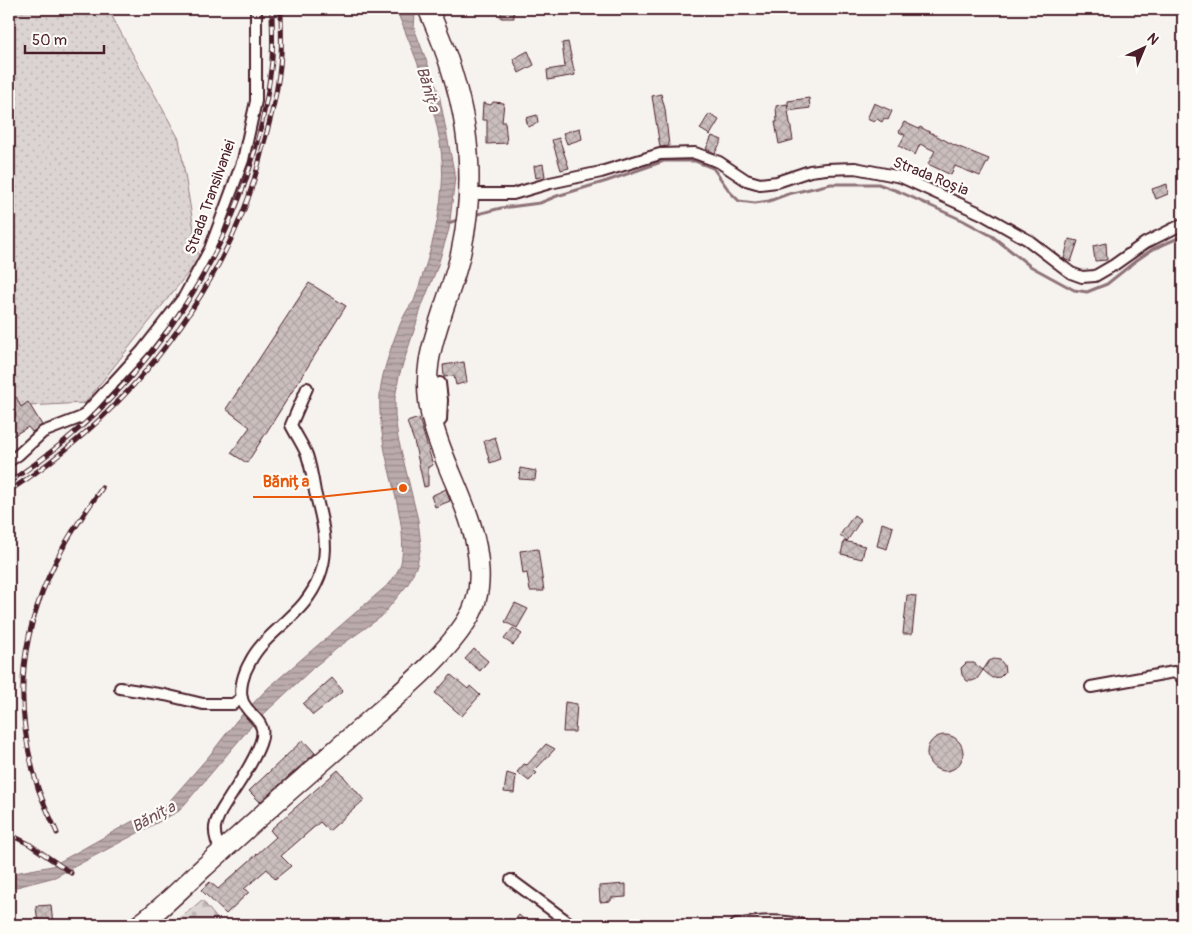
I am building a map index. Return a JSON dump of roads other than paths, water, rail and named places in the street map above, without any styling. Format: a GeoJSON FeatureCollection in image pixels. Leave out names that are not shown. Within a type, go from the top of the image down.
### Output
{"type":"FeatureCollection","features":[{"type":"Feature","properties":{"kind":"highway"},"geometry":{"type":"LineString","coordinates":[[139,925],[406,688],[458,633],[471,615],[476,601],[479,585],[479,567],[476,545],[466,510],[433,427],[427,385],[429,362],[435,336],[458,264],[464,233],[468,154],[460,97],[448,56],[428,9]]}},
{"type":"Feature","properties":{"kind":"street","name":"Strada Transilvaniei"},"geometry":{"type":"LineString","coordinates":[[9,461],[18,456],[44,432],[82,417],[142,351],[184,296],[210,249],[243,160],[256,101],[256,9]]}},
{"type":"Feature","properties":{"kind":"street","name":"Strada Roșia"},"geometry":{"type":"LineString","coordinates":[[467,201],[513,194],[550,183],[602,172],[660,154],[695,153],[719,162],[746,180],[760,184],[777,182],[818,170],[855,168],[901,176],[982,214],[1028,240],[1071,273],[1082,277],[1095,276],[1145,243],[1183,224]]}},
{"type":"Feature","properties":{"kind":"street"},"geometry":{"type":"LineString","coordinates":[[433,427],[441,420],[442,400],[440,383]]}},
{"type":"Feature","properties":{"kind":"street"},"geometry":{"type":"LineString","coordinates":[[222,852],[215,841],[218,815],[254,757],[261,742],[263,731],[261,724],[243,700],[243,681],[250,661],[258,649],[304,603],[316,585],[322,570],[326,550],[325,531],[307,455],[291,425],[307,388]]}},
{"type":"Feature","properties":{"kind":"street"},"geometry":{"type":"LineString","coordinates":[[1091,687],[1174,672],[1183,678]]}},
{"type":"Feature","properties":{"kind":"street"},"geometry":{"type":"LineString","coordinates":[[120,688],[165,695],[203,704],[233,704],[243,700]]}},
{"type":"Feature","properties":{"kind":"street"},"geometry":{"type":"LineString","coordinates":[[511,880],[572,925]]}},
{"type":"Feature","properties":{"kind":"street"},"geometry":{"type":"LineString","coordinates":[[736,925],[759,921],[786,920],[804,925]]}},
{"type":"Feature","properties":{"kind":"water"},"geometry":{"type":"Polygon","coordinates":[[[396,9],[412,9],[415,14],[414,28],[439,94],[455,177],[449,229],[399,376],[395,398],[398,438],[418,520],[421,546],[417,565],[408,584],[381,617],[314,667],[253,724],[179,811],[55,877],[9,889],[9,874],[52,866],[131,822],[166,805],[209,756],[237,720],[268,688],[390,583],[399,568],[403,549],[402,535],[383,439],[380,416],[380,392],[392,345],[404,316],[414,301],[432,245],[442,186],[442,164],[440,142],[429,96],[396,9]]]}},
{"type":"Feature","properties":{"kind":"waterway"},"geometry":{"type":"LineString","coordinates":[[474,215],[501,208],[540,203],[664,161],[695,161],[713,168],[739,201],[755,203],[769,201],[788,194],[831,184],[878,184],[962,220],[992,236],[1030,266],[1074,290],[1087,292],[1107,284],[1153,249],[1183,236]]}},
{"type":"Feature","properties":{"kind":"waterway"},"geometry":{"type":"LineString","coordinates":[[448,223],[461,219]]}},
{"type":"Feature","properties":{"kind":"railway"},"geometry":{"type":"LineString","coordinates":[[9,482],[60,445],[107,402],[149,355],[185,304],[216,250],[241,192],[260,131],[272,62],[272,9]]}},
{"type":"Feature","properties":{"kind":"railway"},"geometry":{"type":"LineString","coordinates":[[9,491],[83,435],[116,403],[176,333],[201,295],[224,254],[243,212],[256,174],[271,114],[280,66],[281,9]]}},
{"type":"Feature","properties":{"kind":"railway"},"geometry":{"type":"LineString","coordinates":[[57,833],[38,788],[30,756],[24,725],[24,664],[29,634],[49,576],[68,539],[102,488]]}},
{"type":"Feature","properties":{"kind":"railway"},"geometry":{"type":"LineString","coordinates":[[9,834],[29,844],[71,873]]}},
{"type":"Feature","properties":{"kind":"place","name":"Bănița"},"geometry":{"type":"Point","coordinates":[403,488]}}]}
